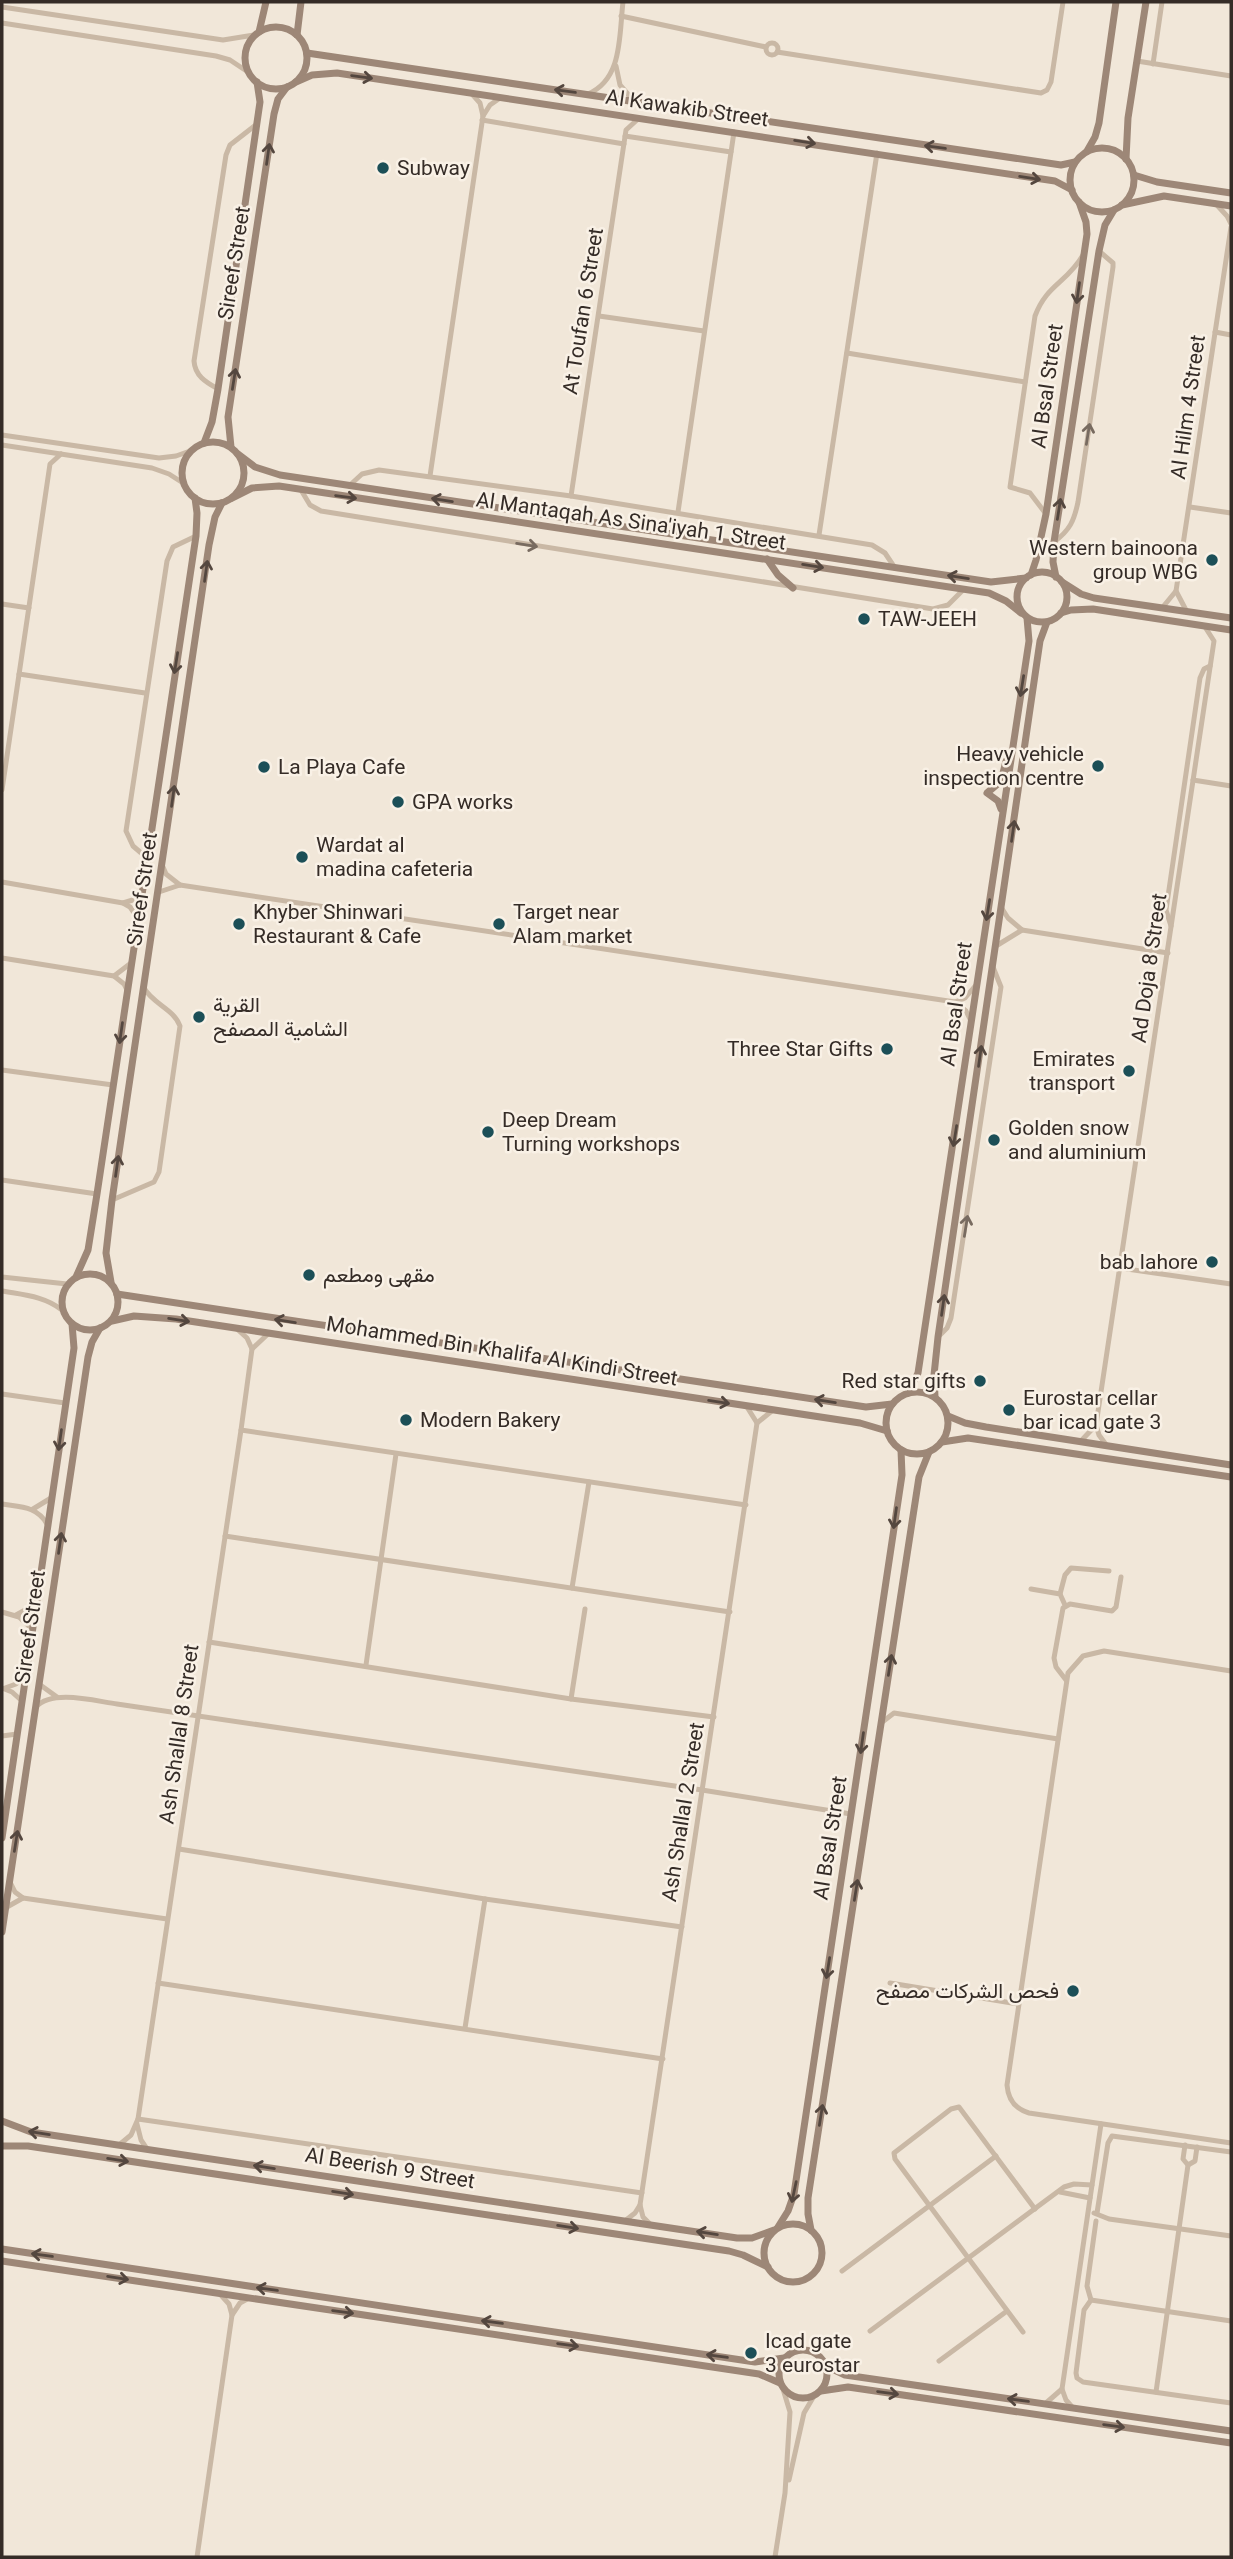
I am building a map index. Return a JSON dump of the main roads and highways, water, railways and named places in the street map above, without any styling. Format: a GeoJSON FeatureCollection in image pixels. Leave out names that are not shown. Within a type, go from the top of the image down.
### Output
{"type":"FeatureCollection","features":[{"type":"Feature","properties":{"kind":"place","name":"Subway"},"geometry":{"type":"Point","coordinates":[383,168]}},
{"type":"Feature","properties":{"kind":"place","name":"Western bainoona group WBG"},"geometry":{"type":"Point","coordinates":[1212,560]}},
{"type":"Feature","properties":{"kind":"place","name":"TAW-JEEH"},"geometry":{"type":"Point","coordinates":[864,619]}},
{"type":"Feature","properties":{"kind":"place","name":"Heavy vehicle inspection centre"},"geometry":{"type":"Point","coordinates":[1098,766]}},
{"type":"Feature","properties":{"kind":"place","name":"La Playa Cafe"},"geometry":{"type":"Point","coordinates":[264,767]}},
{"type":"Feature","properties":{"kind":"place","name":"GPA works"},"geometry":{"type":"Point","coordinates":[398,802]}},
{"type":"Feature","properties":{"kind":"place","name":"Wardat al madina cafeteria"},"geometry":{"type":"Point","coordinates":[302,857]}},
{"type":"Feature","properties":{"kind":"place","name":"Khyber Shinwari Restaurant & Cafe"},"geometry":{"type":"Point","coordinates":[239,924]}},
{"type":"Feature","properties":{"kind":"place","name":"Target near Alam market"},"geometry":{"type":"Point","coordinates":[499,924]}},
{"type":"Feature","properties":{"kind":"place","name":"القرية الشامية المصفح"},"geometry":{"type":"Point","coordinates":[199,1017]}},
{"type":"Feature","properties":{"kind":"place","name":"Three Star Gifts"},"geometry":{"type":"Point","coordinates":[887,1049]}},
{"type":"Feature","properties":{"kind":"place","name":"Emirates transport"},"geometry":{"type":"Point","coordinates":[1129,1071]}},
{"type":"Feature","properties":{"kind":"place","name":"Deep Dream Turning workshops"},"geometry":{"type":"Point","coordinates":[488,1132]}},
{"type":"Feature","properties":{"kind":"place","name":"Golden snow and aluminium"},"geometry":{"type":"Point","coordinates":[994,1140]}},
{"type":"Feature","properties":{"kind":"place","name":"bab lahore"},"geometry":{"type":"Point","coordinates":[1212,1262]}},
{"type":"Feature","properties":{"kind":"place","name":"مقهى ومطعم"},"geometry":{"type":"Point","coordinates":[309,1275]}},
{"type":"Feature","properties":{"kind":"place","name":"Red star gifts"},"geometry":{"type":"Point","coordinates":[980,1381]}},
{"type":"Feature","properties":{"kind":"place","name":"Eurostar cellar bar icad gate 3"},"geometry":{"type":"Point","coordinates":[1009,1410]}},
{"type":"Feature","properties":{"kind":"place","name":"Modern Bakery"},"geometry":{"type":"Point","coordinates":[406,1420]}},
{"type":"Feature","properties":{"kind":"place","name":"فحص الشركات مصفح"},"geometry":{"type":"Point","coordinates":[1073,1991]}},
{"type":"Feature","properties":{"kind":"place","name":"Icad gate 3 eurostar"},"geometry":{"type":"Point","coordinates":[751,2353]}}]}
